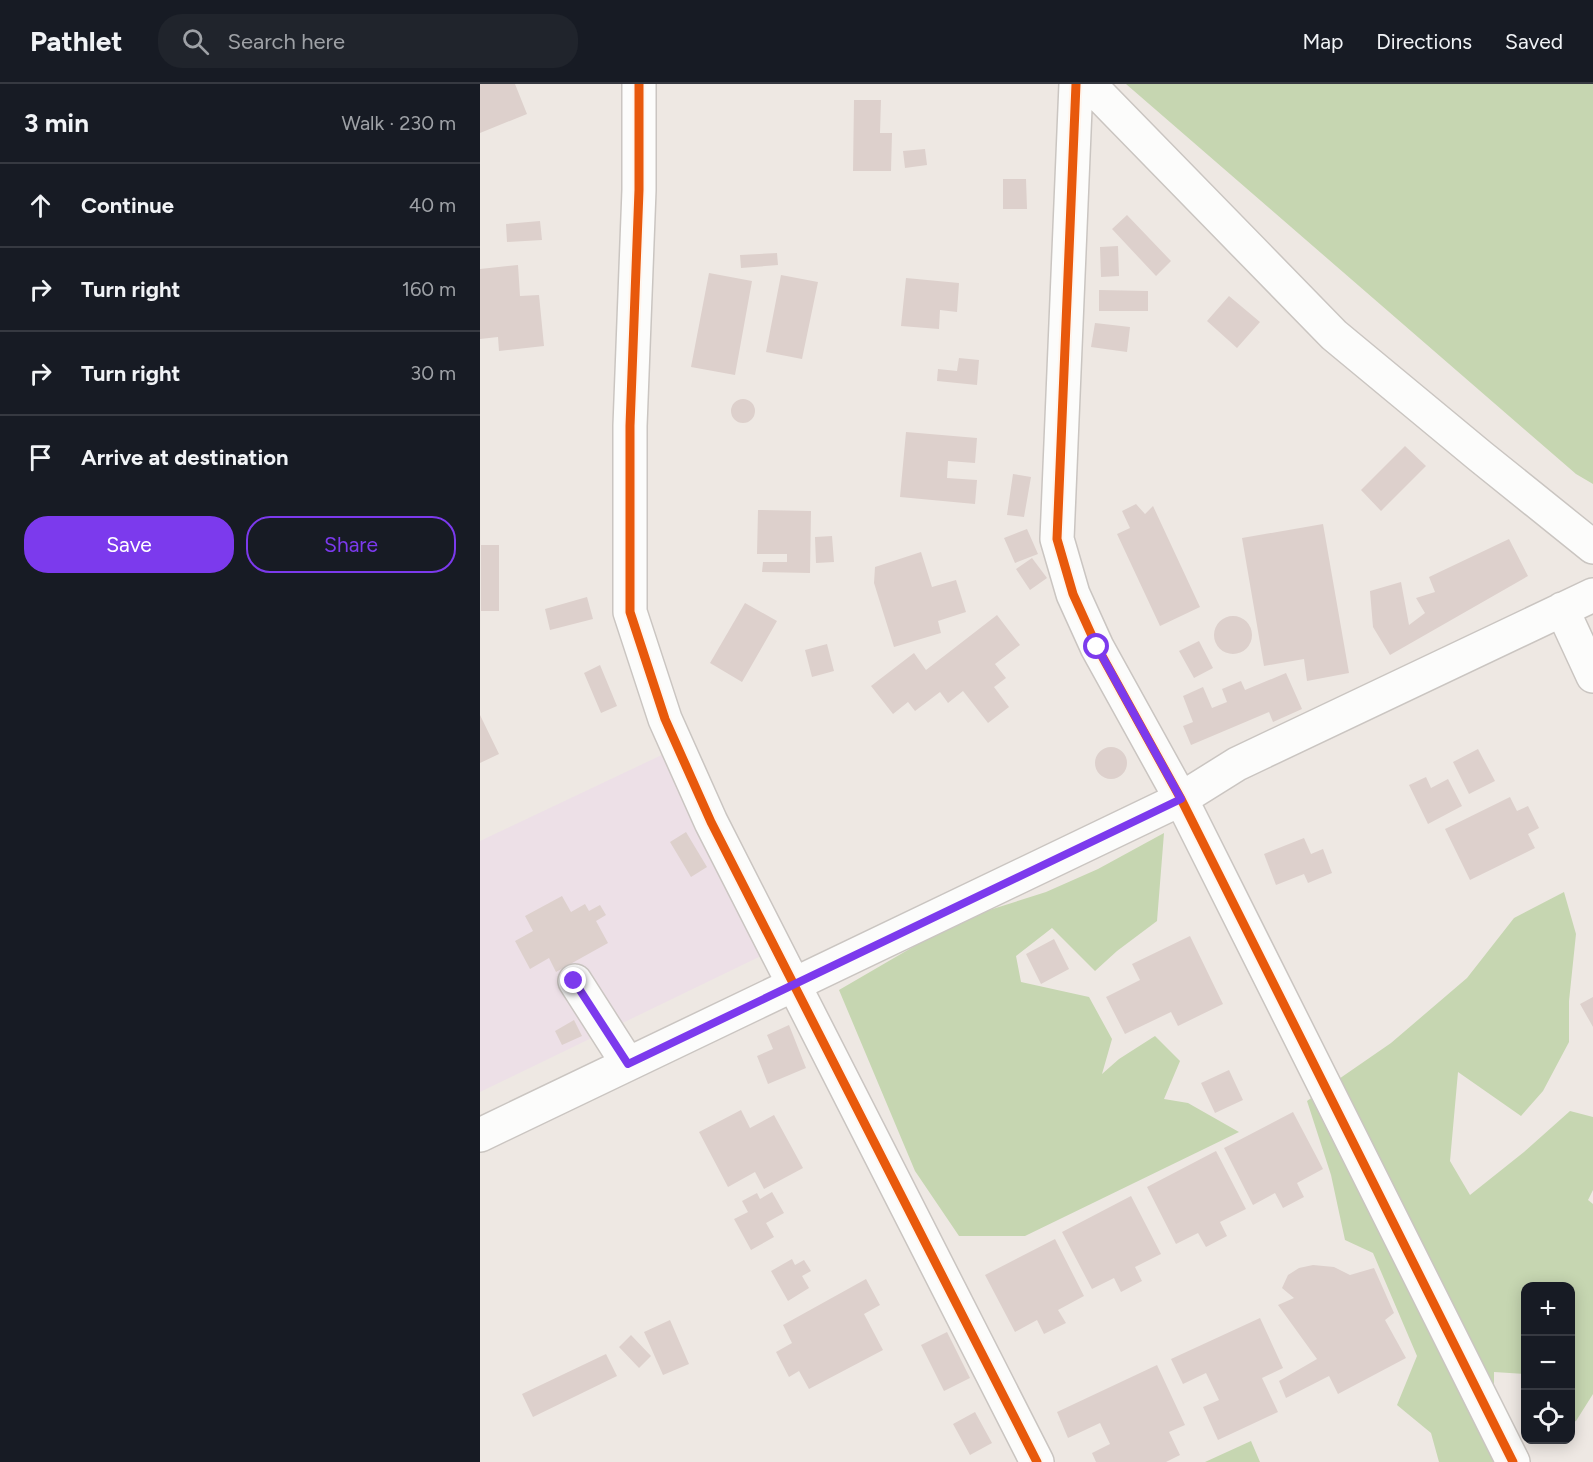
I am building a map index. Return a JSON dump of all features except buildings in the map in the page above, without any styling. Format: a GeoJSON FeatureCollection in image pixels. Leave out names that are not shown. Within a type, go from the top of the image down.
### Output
{"type":"FeatureCollection","features":[{"type":"Feature","properties":{"kind":"street"},"geometry":{"type":"LineString","coordinates":[[639,84],[639,190],[630,426],[630,612],[665,719],[711,822],[1037,1462]]}},
{"type":"Feature","properties":{"kind":"street"},"geometry":{"type":"LineString","coordinates":[[1076,84],[1057,539],[1073,594],[1097,647],[1181,799],[1512,1462]]}},
{"type":"Feature","properties":{"kind":"street"},"geometry":{"type":"LineString","coordinates":[[1089,84],[1334,335],[1593,548]]}},
{"type":"Feature","properties":{"kind":"street"},"geometry":{"type":"LineString","coordinates":[[480,1135],[1181,799],[1237,764],[1593,595]]}},
{"type":"Feature","properties":{"kind":"street"},"geometry":{"type":"LineString","coordinates":[[1562,609],[1593,676]]}},
{"type":"Feature","properties":{"kind":"street"},"geometry":{"type":"LineString","coordinates":[[574,981],[628,1064]]}},
{"type":"Feature","properties":{"kind":"shaded area"},"geometry":{"type":"Polygon","coordinates":[[[668,752],[763,955],[480,1092],[480,841],[668,752]]]}},
{"type":"Feature","properties":{"kind":"green space"},"geometry":{"type":"Polygon","coordinates":[[[1126,84],[1593,84],[1593,484],[1576,474],[1126,84]]]}},
{"type":"Feature","properties":{"kind":"green space"},"geometry":{"type":"Polygon","coordinates":[[[1164,833],[1157,921],[1095,971],[1052,928],[1016,956],[1021,982],[1089,997],[1112,1039],[1102,1074],[1119,1059],[1155,1036],[1180,1061],[1164,1099],[1188,1103],[1239,1132],[1025,1236],[959,1236],[915,1171],[839,990],[961,919],[1046,892],[1098,869],[1164,833]]]}},
{"type":"Feature","properties":{"kind":"green space"},"geometry":{"type":"Polygon","coordinates":[[[1564,892],[1576,934],[1569,1001],[1569,1042],[1543,1091],[1521,1116],[1458,1072],[1450,1161],[1470,1195],[1524,1152],[1570,1111],[1593,1117],[1593,1190],[1588,1200],[1593,1204],[1593,1394],[1575,1421],[1575,1282],[1521,1282],[1521,1374],[1494,1372],[1494,1457],[1497,1462],[1439,1462],[1431,1433],[1397,1405],[1417,1356],[1373,1253],[1345,1240],[1331,1175],[1307,1101],[1391,1043],[1467,978],[1514,918],[1564,892]]]}},
{"type":"Feature","properties":{"kind":"green space"},"geometry":{"type":"Polygon","coordinates":[[[1251,1441],[1260,1462],[1205,1462],[1251,1441]]]}},
{"type":"Feature","properties":{"kind":"cycle path"},"geometry":{"type":"LineString","coordinates":[[639,84],[639,190],[630,426],[630,612],[665,719],[711,822],[1037,1462]]}},
{"type":"Feature","properties":{"kind":"cycle path"},"geometry":{"type":"LineString","coordinates":[[1076,84],[1057,539],[1073,594],[1097,647],[1181,799],[1513,1462]]}},
{"type":"Feature","properties":{"kind":"route"},"geometry":{"type":"LineString","coordinates":[[574,981],[628,1064],[1181,799],[1097,647]]}}]}
